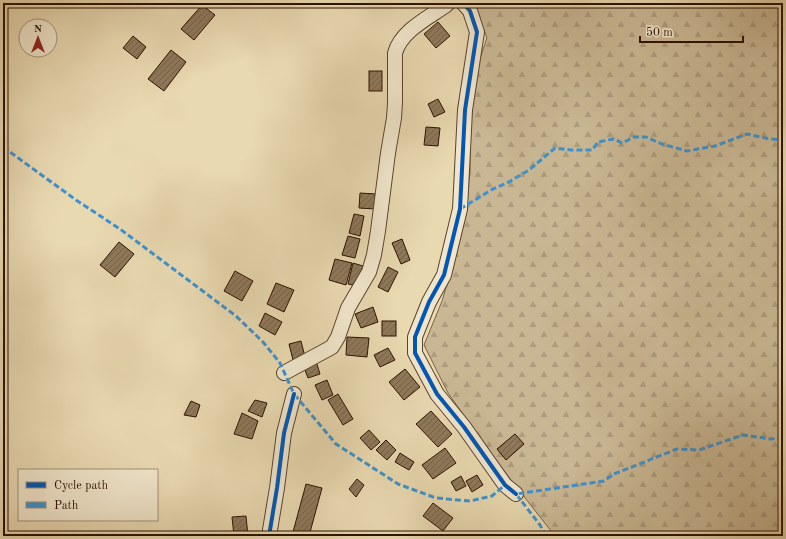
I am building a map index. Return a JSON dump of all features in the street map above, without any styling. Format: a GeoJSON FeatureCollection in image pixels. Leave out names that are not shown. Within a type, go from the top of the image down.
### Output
{"type":"FeatureCollection","features":[{"type":"Feature","properties":{"kind":"street"},"geometry":{"type":"LineString","coordinates":[[284,373],[332,347],[338,337],[348,308],[368,272],[374,255],[394,118],[395,53],[401,39],[448,3]]}},
{"type":"Feature","properties":{"kind":"street"},"geometry":{"type":"LineString","coordinates":[[463,3],[470,11],[476,32],[465,110],[460,209],[444,274],[429,302],[415,337],[415,353],[437,394],[464,427],[505,485],[516,494]]}},
{"type":"Feature","properties":{"kind":"street"},"geometry":{"type":"LineString","coordinates":[[269,536],[284,433],[294,394]]}},
{"type":"Feature","properties":{"kind":"green space"},"geometry":{"type":"Polygon","coordinates":[[[471,3],[783,3],[783,536],[555,536],[500,466],[448,393],[424,345],[442,301],[460,240],[470,174],[470,111],[477,67],[487,38],[476,8],[471,3]]]}},
{"type":"Feature","properties":{"kind":"building"},"geometry":{"type":"Polygon","coordinates":[[[202,5],[215,15],[194,40],[181,29],[202,5]]]}},
{"type":"Feature","properties":{"kind":"building"},"geometry":{"type":"Polygon","coordinates":[[[438,22],[450,36],[436,48],[424,34],[438,22]]]}},
{"type":"Feature","properties":{"kind":"building"},"geometry":{"type":"Polygon","coordinates":[[[133,36],[146,47],[137,59],[123,48],[133,36]]]}},
{"type":"Feature","properties":{"kind":"building"},"geometry":{"type":"Polygon","coordinates":[[[171,50],[186,62],[164,91],[148,79],[171,50]]]}},
{"type":"Feature","properties":{"kind":"building"},"geometry":{"type":"Polygon","coordinates":[[[369,71],[382,71],[382,91],[369,91],[369,71]]]}},
{"type":"Feature","properties":{"kind":"building"},"geometry":{"type":"Polygon","coordinates":[[[438,99],[445,112],[434,117],[428,104],[438,99]]]}},
{"type":"Feature","properties":{"kind":"building"},"geometry":{"type":"Polygon","coordinates":[[[426,127],[440,128],[438,146],[424,145],[426,127]]]}},
{"type":"Feature","properties":{"kind":"building"},"geometry":{"type":"Polygon","coordinates":[[[360,193],[376,194],[375,209],[359,208],[360,193]]]}},
{"type":"Feature","properties":{"kind":"building"},"geometry":{"type":"Polygon","coordinates":[[[354,214],[364,216],[360,236],[349,233],[354,214]]]}},
{"type":"Feature","properties":{"kind":"building"},"geometry":{"type":"Polygon","coordinates":[[[348,236],[360,239],[355,258],[342,255],[348,236]]]}},
{"type":"Feature","properties":{"kind":"building"},"geometry":{"type":"Polygon","coordinates":[[[402,239],[410,260],[401,264],[392,243],[402,239]]]}},
{"type":"Feature","properties":{"kind":"building"},"geometry":{"type":"Polygon","coordinates":[[[119,242],[134,254],[115,277],[100,265],[119,242]]]}},
{"type":"Feature","properties":{"kind":"building"},"geometry":{"type":"Polygon","coordinates":[[[335,259],[352,263],[346,285],[329,280],[335,259]]]}},
{"type":"Feature","properties":{"kind":"building"},"geometry":{"type":"Polygon","coordinates":[[[353,263],[363,266],[357,286],[348,284],[353,263]]]}},
{"type":"Feature","properties":{"kind":"building"},"geometry":{"type":"Polygon","coordinates":[[[388,267],[398,272],[388,292],[378,287],[388,267]]]}},
{"type":"Feature","properties":{"kind":"building"},"geometry":{"type":"Polygon","coordinates":[[[235,271],[253,281],[242,301],[224,291],[235,271]]]}},
{"type":"Feature","properties":{"kind":"building"},"geometry":{"type":"Polygon","coordinates":[[[276,283],[294,290],[284,312],[267,304],[276,283]]]}},
{"type":"Feature","properties":{"kind":"building"},"geometry":{"type":"Polygon","coordinates":[[[373,307],[378,322],[361,328],[355,314],[373,307]]]}},
{"type":"Feature","properties":{"kind":"building"},"geometry":{"type":"Polygon","coordinates":[[[265,313],[282,322],[275,335],[259,326],[265,313]]]}},
{"type":"Feature","properties":{"kind":"building"},"geometry":{"type":"Polygon","coordinates":[[[382,321],[396,321],[396,336],[382,336],[382,321]]]}},
{"type":"Feature","properties":{"kind":"building"},"geometry":{"type":"Polygon","coordinates":[[[347,337],[369,338],[367,357],[346,355],[347,337]]]}},
{"type":"Feature","properties":{"kind":"building"},"geometry":{"type":"Polygon","coordinates":[[[301,341],[305,357],[293,360],[289,344],[301,341]]]}},
{"type":"Feature","properties":{"kind":"building"},"geometry":{"type":"Polygon","coordinates":[[[388,348],[395,360],[380,367],[374,355],[388,348]]]}},
{"type":"Feature","properties":{"kind":"building"},"geometry":{"type":"Polygon","coordinates":[[[316,361],[320,374],[308,378],[303,365],[316,361]]]}},
{"type":"Feature","properties":{"kind":"building"},"geometry":{"type":"Polygon","coordinates":[[[405,369],[420,387],[404,400],[389,382],[405,369]]]}},
{"type":"Feature","properties":{"kind":"building"},"geometry":{"type":"Polygon","coordinates":[[[327,380],[333,395],[322,400],[315,385],[327,380]]]}},
{"type":"Feature","properties":{"kind":"building"},"geometry":{"type":"Polygon","coordinates":[[[338,394],[353,419],[343,425],[328,400],[338,394]]]}},
{"type":"Feature","properties":{"kind":"building"},"geometry":{"type":"Polygon","coordinates":[[[255,400],[267,403],[262,417],[248,411],[255,400]]]}},
{"type":"Feature","properties":{"kind":"building"},"geometry":{"type":"Polygon","coordinates":[[[191,401],[200,405],[196,417],[184,415],[191,401]]]}},
{"type":"Feature","properties":{"kind":"building"},"geometry":{"type":"Polygon","coordinates":[[[431,411],[452,434],[438,447],[416,424],[431,411]]]}},
{"type":"Feature","properties":{"kind":"building"},"geometry":{"type":"Polygon","coordinates":[[[242,413],[258,421],[252,439],[234,434],[242,413]]]}},
{"type":"Feature","properties":{"kind":"building"},"geometry":{"type":"Polygon","coordinates":[[[369,430],[380,442],[371,450],[360,438],[369,430]]]}},
{"type":"Feature","properties":{"kind":"building"},"geometry":{"type":"Polygon","coordinates":[[[515,434],[524,444],[506,460],[497,449],[515,434]]]}},
{"type":"Feature","properties":{"kind":"building"},"geometry":{"type":"Polygon","coordinates":[[[386,440],[396,450],[387,460],[376,450],[386,440]]]}},
{"type":"Feature","properties":{"kind":"building"},"geometry":{"type":"Polygon","coordinates":[[[445,448],[456,463],[433,479],[422,465],[445,448]]]}},
{"type":"Feature","properties":{"kind":"building"},"geometry":{"type":"Polygon","coordinates":[[[400,453],[414,462],[409,470],[395,462],[400,453]]]}},
{"type":"Feature","properties":{"kind":"building"},"geometry":{"type":"Polygon","coordinates":[[[477,475],[483,485],[472,492],[466,481],[477,475]]]}},
{"type":"Feature","properties":{"kind":"building"},"geometry":{"type":"Polygon","coordinates":[[[461,476],[466,486],[456,491],[451,482],[461,476]]]}},
{"type":"Feature","properties":{"kind":"building"},"geometry":{"type":"Polygon","coordinates":[[[357,479],[364,485],[356,497],[349,489],[357,479]]]}},
{"type":"Feature","properties":{"kind":"building"},"geometry":{"type":"Polygon","coordinates":[[[306,484],[322,488],[309,536],[293,532],[306,484]]]}},
{"type":"Feature","properties":{"kind":"building"},"geometry":{"type":"Polygon","coordinates":[[[433,503],[453,518],[443,531],[423,516],[433,503]]]}},
{"type":"Feature","properties":{"kind":"building"},"geometry":{"type":"Polygon","coordinates":[[[246,516],[248,536],[234,536],[232,517],[246,516]]]}},
{"type":"Feature","properties":{"kind":"marked path"},"geometry":{"type":"LineString","coordinates":[[460,209],[529,170],[555,148],[592,150],[598,142],[614,139],[622,143],[634,137],[646,137],[662,144],[687,151],[715,146],[747,134],[783,140]]}},
{"type":"Feature","properties":{"kind":"marked path"},"geometry":{"type":"LineString","coordinates":[[3,147],[76,200],[120,229],[236,316],[263,342],[280,363],[294,394],[336,444],[398,484],[436,498],[470,501],[492,496],[505,485]]}},
{"type":"Feature","properties":{"kind":"marked path"},"geometry":{"type":"LineString","coordinates":[[546,536],[540,525],[516,494],[604,481],[614,474],[677,449],[699,450],[743,435],[771,439],[783,438]]}},
{"type":"Feature","properties":{"kind":"cycle path"},"geometry":{"type":"LineString","coordinates":[[463,3],[470,11],[477,32],[465,110],[460,209],[444,275],[429,302],[415,337],[415,353],[437,394],[464,427],[505,485],[516,494]]}},
{"type":"Feature","properties":{"kind":"cycle path"},"geometry":{"type":"LineString","coordinates":[[269,536],[284,433],[294,394]]}}]}
